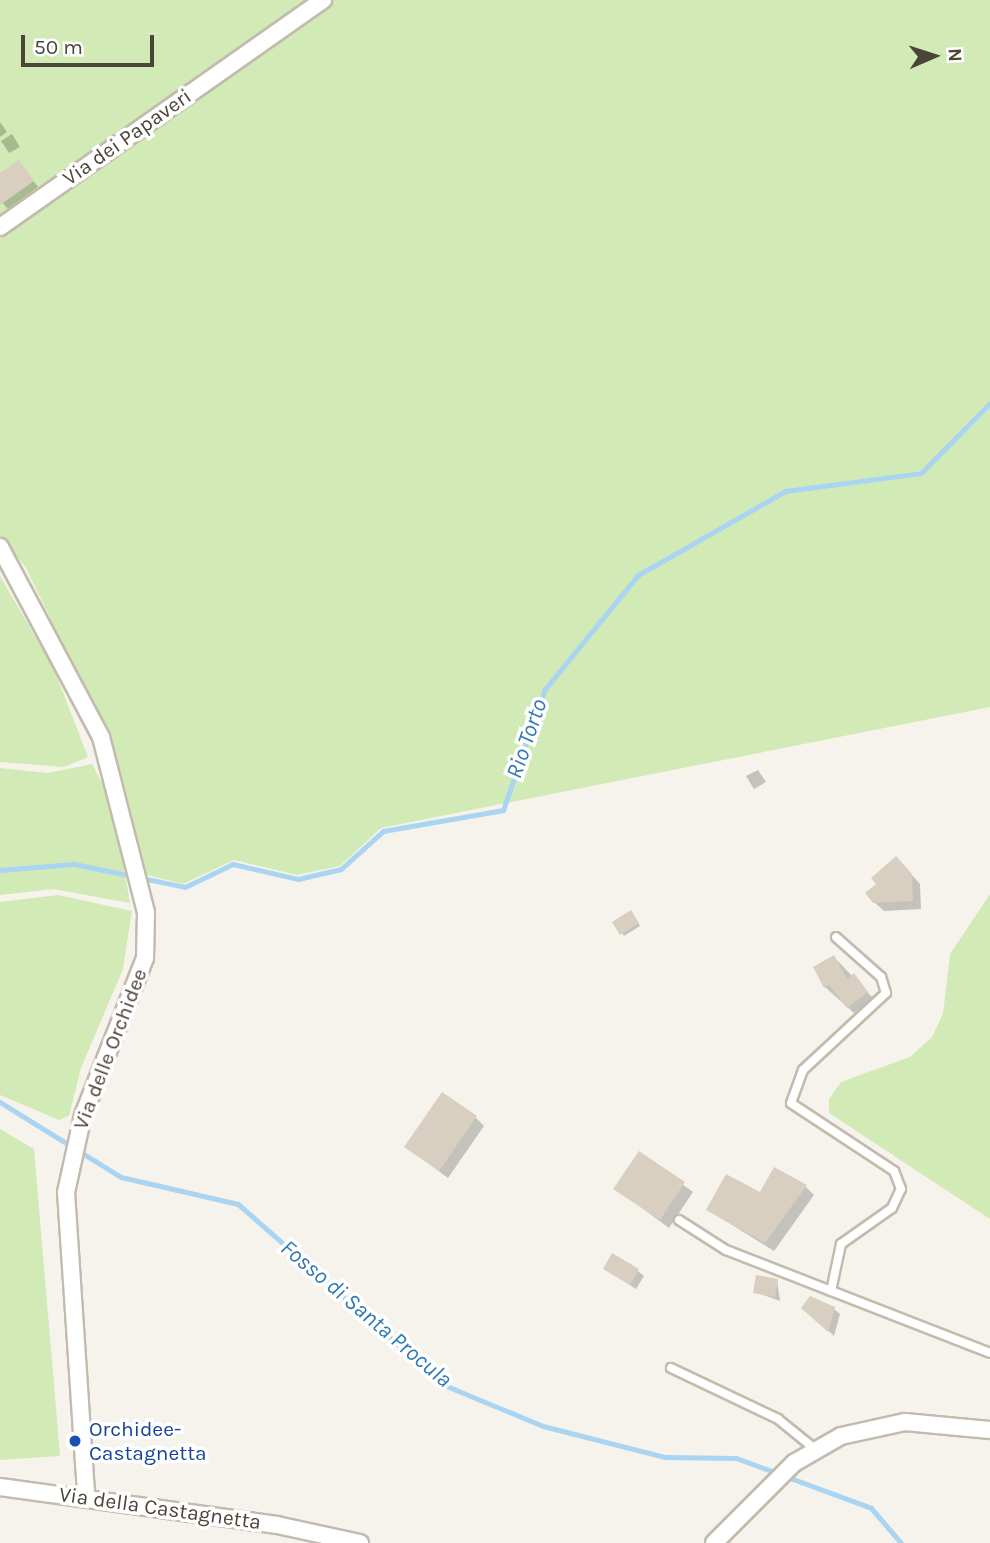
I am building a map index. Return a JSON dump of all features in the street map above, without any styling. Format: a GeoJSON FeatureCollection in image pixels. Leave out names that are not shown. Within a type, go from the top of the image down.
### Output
{"type":"FeatureCollection","features":[{"type":"Feature","properties":{"kind":"street","name":"Via dei Papaveri"},"geometry":{"type":"LineString","coordinates":[[0,227],[323,0]]}},
{"type":"Feature","properties":{"kind":"street","name":"Via delle Orchidee"},"geometry":{"type":"LineString","coordinates":[[0,548],[97,727],[141,891],[145,958],[77,1135],[68,1182],[86,1497]]}},
{"type":"Feature","properties":{"kind":"street"},"geometry":{"type":"LineString","coordinates":[[714,1543],[794,1463],[856,1430],[891,1423],[990,1430]]}},
{"type":"Feature","properties":{"kind":"street","name":"Via della Castagnetta"},"geometry":{"type":"LineString","coordinates":[[0,1487],[86,1497],[360,1543]]}},
{"type":"Feature","properties":{"kind":"lane"},"geometry":{"type":"LineString","coordinates":[[831,1291],[841,1244],[892,1208],[901,1189],[894,1171],[791,1102],[803,1070],[886,993],[881,977],[836,937]]}},
{"type":"Feature","properties":{"kind":"lane"},"geometry":{"type":"LineString","coordinates":[[679,1220],[719,1247],[990,1353]]}},
{"type":"Feature","properties":{"kind":"lane"},"geometry":{"type":"LineString","coordinates":[[671,1368],[779,1419],[816,1450]]}},
{"type":"Feature","properties":{"kind":"green space"},"geometry":{"type":"Polygon","coordinates":[[[0,0],[990,0],[990,707],[381,828],[340,866],[297,875],[234,860],[183,884],[143,874],[121,777],[94,709],[26,568],[0,536],[0,0]]]}},
{"type":"Feature","properties":{"kind":"green space"},"geometry":{"type":"Polygon","coordinates":[[[0,576],[54,669],[88,757],[64,767],[0,762],[0,576]]]}},
{"type":"Feature","properties":{"kind":"green space"},"geometry":{"type":"Polygon","coordinates":[[[92,764],[112,802],[130,903],[53,889],[0,895],[0,768],[48,773],[92,764]]]}},
{"type":"Feature","properties":{"kind":"green space"},"geometry":{"type":"Polygon","coordinates":[[[990,894],[990,1219],[829,1113],[829,1099],[841,1082],[910,1057],[932,1037],[943,1014],[950,954],[990,894]]]}},
{"type":"Feature","properties":{"kind":"green space"},"geometry":{"type":"Polygon","coordinates":[[[58,895],[132,911],[123,969],[81,1068],[69,1116],[59,1120],[0,1095],[0,902],[58,895]]]}},
{"type":"Feature","properties":{"kind":"green space"},"geometry":{"type":"Polygon","coordinates":[[[0,1129],[34,1149],[60,1456],[0,1460],[0,1129]]]}},
{"type":"Feature","properties":{"kind":"building"},"geometry":{"type":"Polygon","coordinates":[[[19,160],[34,181],[0,205],[0,173],[19,160]]]}},
{"type":"Feature","properties":{"kind":"building"},"geometry":{"type":"Polygon","coordinates":[[[896,856],[912,874],[913,901],[873,903],[865,893],[876,884],[871,878],[896,856]]]}},
{"type":"Feature","properties":{"kind":"building"},"geometry":{"type":"Polygon","coordinates":[[[631,910],[639,923],[620,935],[612,922],[631,910]]]}},
{"type":"Feature","properties":{"kind":"building"},"geometry":{"type":"Polygon","coordinates":[[[834,955],[847,979],[854,973],[868,992],[847,1008],[829,985],[824,988],[813,967],[834,955]]]}},
{"type":"Feature","properties":{"kind":"building"},"geometry":{"type":"Polygon","coordinates":[[[442,1092],[477,1116],[439,1171],[404,1147],[442,1092]]]}},
{"type":"Feature","properties":{"kind":"building"},"geometry":{"type":"Polygon","coordinates":[[[639,1151],[685,1182],[660,1220],[613,1189],[639,1151]]]}},
{"type":"Feature","properties":{"kind":"building"},"geometry":{"type":"Polygon","coordinates":[[[774,1167],[807,1185],[765,1243],[706,1210],[726,1174],[760,1192],[774,1167]]]}},
{"type":"Feature","properties":{"kind":"building"},"geometry":{"type":"Polygon","coordinates":[[[612,1253],[639,1269],[630,1285],[603,1269],[612,1253]]]}},
{"type":"Feature","properties":{"kind":"building"},"geometry":{"type":"Polygon","coordinates":[[[756,1275],[778,1279],[775,1297],[753,1293],[756,1275]]]}},
{"type":"Feature","properties":{"kind":"building"},"geometry":{"type":"Polygon","coordinates":[[[810,1296],[835,1307],[828,1332],[801,1308],[810,1296]]]}},
{"type":"Feature","properties":{"kind":"waterway","name":"Rio Torto"},"geometry":{"type":"LineString","coordinates":[[0,870],[74,864],[185,887],[233,864],[298,879],[341,869],[383,831],[503,810],[545,689],[638,575],[785,491],[921,473],[990,403]]}},
{"type":"Feature","properties":{"kind":"waterway","name":"Fosso di Santa Procula"},"geometry":{"type":"LineString","coordinates":[[0,1102],[121,1177],[238,1204],[444,1385],[543,1426],[665,1457],[736,1458],[871,1508],[901,1543]]}},
{"type":"Feature","properties":{"kind":"place","name":"Orchidee- Castagnetta"},"geometry":{"type":"Point","coordinates":[75,1441]}}]}
